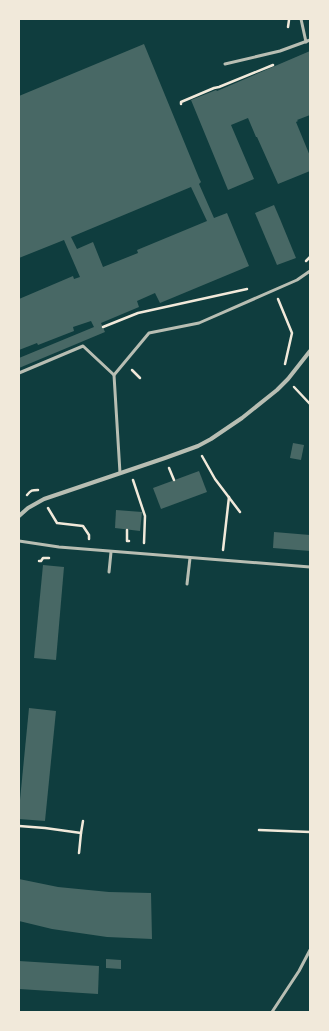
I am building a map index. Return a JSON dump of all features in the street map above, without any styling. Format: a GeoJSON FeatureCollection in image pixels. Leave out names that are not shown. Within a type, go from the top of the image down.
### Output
{"type":"FeatureCollection","features":[{"type":"Feature","properties":{"kind":"street"},"geometry":{"type":"LineString","coordinates":[[19,516],[28,508],[44,499],[185,451],[211,439],[262,403],[288,379],[310,351]]}},
{"type":"Feature","properties":{"kind":"lane"},"geometry":{"type":"LineString","coordinates":[[225,64],[280,51],[308,41],[301,19]]}},
{"type":"Feature","properties":{"kind":"lane"},"geometry":{"type":"LineString","coordinates":[[120,473],[114,374],[149,333],[199,323],[297,280],[310,271]]}},
{"type":"Feature","properties":{"kind":"lane"},"geometry":{"type":"LineString","coordinates":[[19,373],[83,346],[114,374]]}},
{"type":"Feature","properties":{"kind":"lane"},"geometry":{"type":"LineString","coordinates":[[19,541],[59,547],[111,552],[310,567]]}},
{"type":"Feature","properties":{"kind":"lane"},"geometry":{"type":"LineString","coordinates":[[109,572],[111,552]]}},
{"type":"Feature","properties":{"kind":"lane"},"geometry":{"type":"LineString","coordinates":[[187,584],[190,558]]}},
{"type":"Feature","properties":{"kind":"lane"},"geometry":{"type":"LineString","coordinates":[[272,1012],[299,971],[310,950]]}},
{"type":"Feature","properties":{"kind":"path"},"geometry":{"type":"LineString","coordinates":[[288,27],[290,19]]}},
{"type":"Feature","properties":{"kind":"path"},"geometry":{"type":"LineString","coordinates":[[181,104],[181,102],[254,74],[273,65]]}},
{"type":"Feature","properties":{"kind":"path"},"geometry":{"type":"LineString","coordinates":[[104,327],[138,313],[250,288]]}},
{"type":"Feature","properties":{"kind":"path"},"geometry":{"type":"LineString","coordinates":[[280,303],[292,333],[282,374],[310,404]]}},
{"type":"Feature","properties":{"kind":"path"},"geometry":{"type":"LineString","coordinates":[[201,454],[215,479],[240,512]]}},
{"type":"Feature","properties":{"kind":"path"},"geometry":{"type":"LineString","coordinates":[[135,486],[145,516],[144,543]]}},
{"type":"Feature","properties":{"kind":"path"},"geometry":{"type":"LineString","coordinates":[[223,550],[229,497]]}},
{"type":"Feature","properties":{"kind":"path"},"geometry":{"type":"LineString","coordinates":[[48,508],[57,523],[83,526],[89,535],[89,541]]}},
{"type":"Feature","properties":{"kind":"path"},"geometry":{"type":"LineString","coordinates":[[79,853],[83,821]]}},
{"type":"Feature","properties":{"kind":"path"},"geometry":{"type":"LineString","coordinates":[[19,826],[81,833]]}},
{"type":"Feature","properties":{"kind":"path"},"geometry":{"type":"LineString","coordinates":[[259,830],[310,832]]}},
{"type":"Feature","properties":{"kind":"building"},"geometry":{"type":"Polygon","coordinates":[[[144,44],[201,182],[199,184],[214,218],[227,213],[249,266],[160,303],[155,293],[137,301],[139,307],[101,323],[105,332],[19,368],[19,358],[94,327],[91,321],[73,327],[74,331],[38,345],[37,343],[19,350],[19,299],[73,276],[74,279],[80,277],[64,240],[19,258],[19,96],[144,44]],[[191,187],[71,237],[77,249],[93,242],[103,267],[138,253],[137,250],[207,221],[191,187]]]}},
{"type":"Feature","properties":{"kind":"building"},"geometry":{"type":"Polygon","coordinates":[[[310,51],[310,115],[297,120],[298,121],[296,122],[310,156],[310,171],[278,184],[248,118],[231,125],[254,179],[228,190],[191,100],[216,90],[217,91],[310,51]]]}},
{"type":"Feature","properties":{"kind":"building"},"geometry":{"type":"Polygon","coordinates":[[[274,205],[296,258],[277,265],[255,213],[274,205]]]}},
{"type":"Feature","properties":{"kind":"building"},"geometry":{"type":"Polygon","coordinates":[[[293,443],[304,445],[301,460],[290,458],[293,443]]]}},
{"type":"Feature","properties":{"kind":"building"},"geometry":{"type":"Polygon","coordinates":[[[199,471],[207,492],[161,509],[153,488],[199,471]]]}},
{"type":"Feature","properties":{"kind":"building"},"geometry":{"type":"Polygon","coordinates":[[[116,510],[142,512],[140,531],[115,528],[116,510]]]}},
{"type":"Feature","properties":{"kind":"building"},"geometry":{"type":"Polygon","coordinates":[[[274,532],[310,535],[310,551],[273,548],[274,532]]]}},
{"type":"Feature","properties":{"kind":"building"},"geometry":{"type":"Polygon","coordinates":[[[43,565],[64,567],[56,660],[34,658],[43,565]]]}},
{"type":"Feature","properties":{"kind":"building"},"geometry":{"type":"Polygon","coordinates":[[[29,708],[56,711],[45,821],[19,819],[29,708]]]}},
{"type":"Feature","properties":{"kind":"building"},"geometry":{"type":"Polygon","coordinates":[[[19,879],[58,887],[109,892],[151,893],[152,939],[107,937],[52,929],[19,921],[19,879]]]}},
{"type":"Feature","properties":{"kind":"building"},"geometry":{"type":"Polygon","coordinates":[[[106,959],[121,960],[121,969],[106,968],[106,959]]]}},
{"type":"Feature","properties":{"kind":"building"},"geometry":{"type":"Polygon","coordinates":[[[19,961],[99,966],[98,994],[19,989],[19,961]]]}}]}
